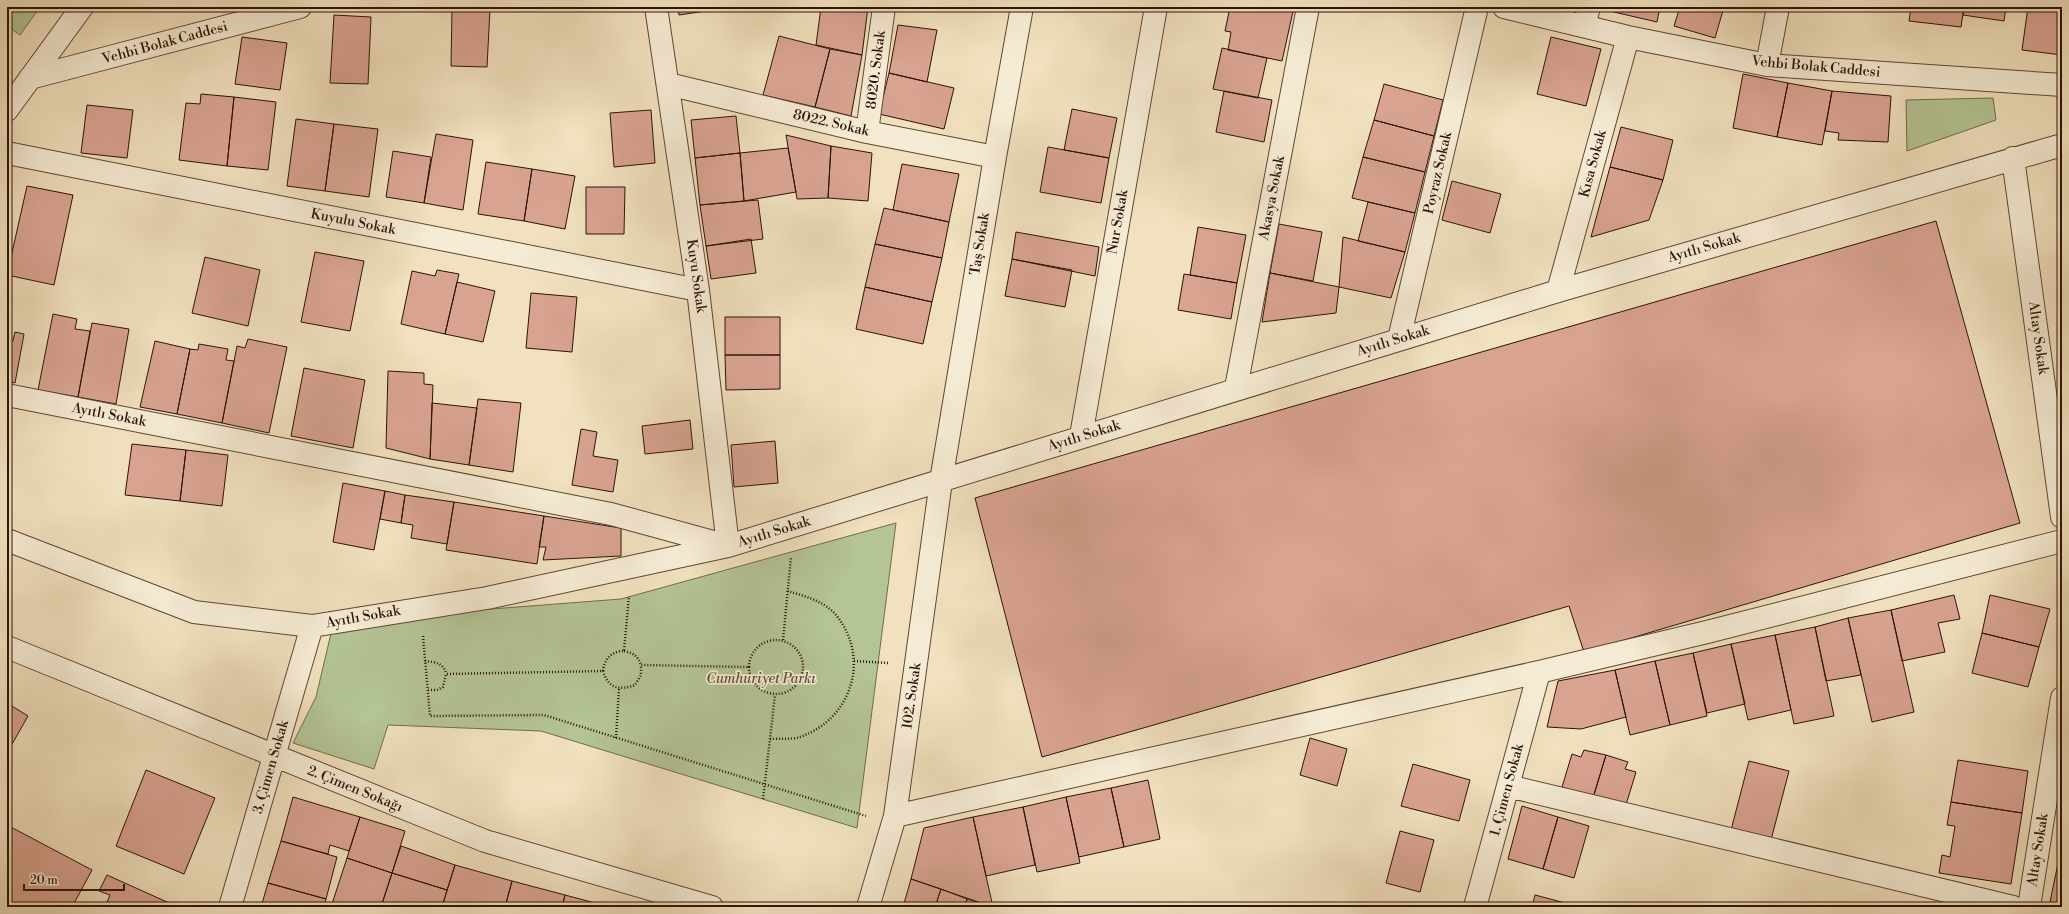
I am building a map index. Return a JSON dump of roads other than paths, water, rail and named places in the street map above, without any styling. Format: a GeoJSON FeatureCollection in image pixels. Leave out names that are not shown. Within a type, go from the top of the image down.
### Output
{"type":"FeatureCollection","features":[{"type":"Feature","properties":{"kind":"street"},"geometry":{"type":"LineString","coordinates":[[7,110],[82,7]]}},
{"type":"Feature","properties":{"kind":"street","name":"Vehbi Bolak Caddesi"},"geometry":{"type":"LineString","coordinates":[[30,78],[300,7]]}},
{"type":"Feature","properties":{"kind":"street","name":"Kuyu Sokak"},"geometry":{"type":"LineString","coordinates":[[656,7],[698,290],[728,546]]}},
{"type":"Feature","properties":{"kind":"street","name":"8020. Sokak"},"geometry":{"type":"LineString","coordinates":[[867,132],[884,7]]}},
{"type":"Feature","properties":{"kind":"street","name":"Taş Sokak"},"geometry":{"type":"LineString","coordinates":[[941,481],[995,157],[1022,7]]}},
{"type":"Feature","properties":{"kind":"street","name":"Nur Sokak"},"geometry":{"type":"LineString","coordinates":[[1081,436],[1156,7]]}},
{"type":"Feature","properties":{"kind":"street","name":"Akasya Sokak"},"geometry":{"type":"LineString","coordinates":[[1236,388],[1308,7]]}},
{"type":"Feature","properties":{"kind":"street","name":"Poyraz Sokak"},"geometry":{"type":"LineString","coordinates":[[1399,339],[1477,7]]}},
{"type":"Feature","properties":{"kind":"street","name":"Vehbi Bolak Caddesi"},"geometry":{"type":"LineString","coordinates":[[1504,7],[1587,17],[1628,37],[1767,65],[2062,85]]}},
{"type":"Feature","properties":{"kind":"street"},"geometry":{"type":"LineString","coordinates":[[1767,65],[1778,7]]}},
{"type":"Feature","properties":{"kind":"street","name":"Kısa Sokak"},"geometry":{"type":"LineString","coordinates":[[1558,290],[1628,37]]}},
{"type":"Feature","properties":{"kind":"street","name":"8022. Sokak"},"geometry":{"type":"LineString","coordinates":[[668,84],[867,132],[995,157]]}},
{"type":"Feature","properties":{"kind":"street","name":"Ayıtlı Sokak"},"geometry":{"type":"LineString","coordinates":[[7,540],[194,612],[312,626],[486,598],[728,546],[1236,388],[1558,290],[2062,144]]}},
{"type":"Feature","properties":{"kind":"street","name":"Kuyulu Sokak"},"geometry":{"type":"LineString","coordinates":[[7,153],[698,290]]}},
{"type":"Feature","properties":{"kind":"street","name":"Altay Sokak"},"geometry":{"type":"LineString","coordinates":[[2014,158],[2062,517]]}},
{"type":"Feature","properties":{"kind":"street","name":"Ayıtlı Sokak"},"geometry":{"type":"LineString","coordinates":[[7,395],[611,514],[728,546]]}},
{"type":"Feature","properties":{"kind":"street","name":"102. Sokak"},"geometry":{"type":"LineString","coordinates":[[868,907],[896,816],[941,481]]}},
{"type":"Feature","properties":{"kind":"street"},"geometry":{"type":"LineString","coordinates":[[896,816],[1539,672],[1715,630],[2062,541]]}},
{"type":"Feature","properties":{"kind":"street","name":"3. Çimen Sokak"},"geometry":{"type":"LineString","coordinates":[[230,907],[312,626]]}},
{"type":"Feature","properties":{"kind":"street","name":"2. Çimen Sokağı"},"geometry":{"type":"LineString","coordinates":[[7,647],[485,841],[712,907]]}},
{"type":"Feature","properties":{"kind":"street","name":"1. Çimen Sokak"},"geometry":{"type":"LineString","coordinates":[[1475,907],[1539,672]]}},
{"type":"Feature","properties":{"kind":"street","name":"Altay Sokak"},"geometry":{"type":"LineString","coordinates":[[2029,907],[2062,698]]}},
{"type":"Feature","properties":{"kind":"street"},"geometry":{"type":"LineString","coordinates":[[1508,786],[2013,907]]}},
{"type":"Feature","properties":{"kind":"park label","name":"Cumhuriyet Parkı"},"geometry":{"type":"Point","coordinates":[761,679]}}]}
